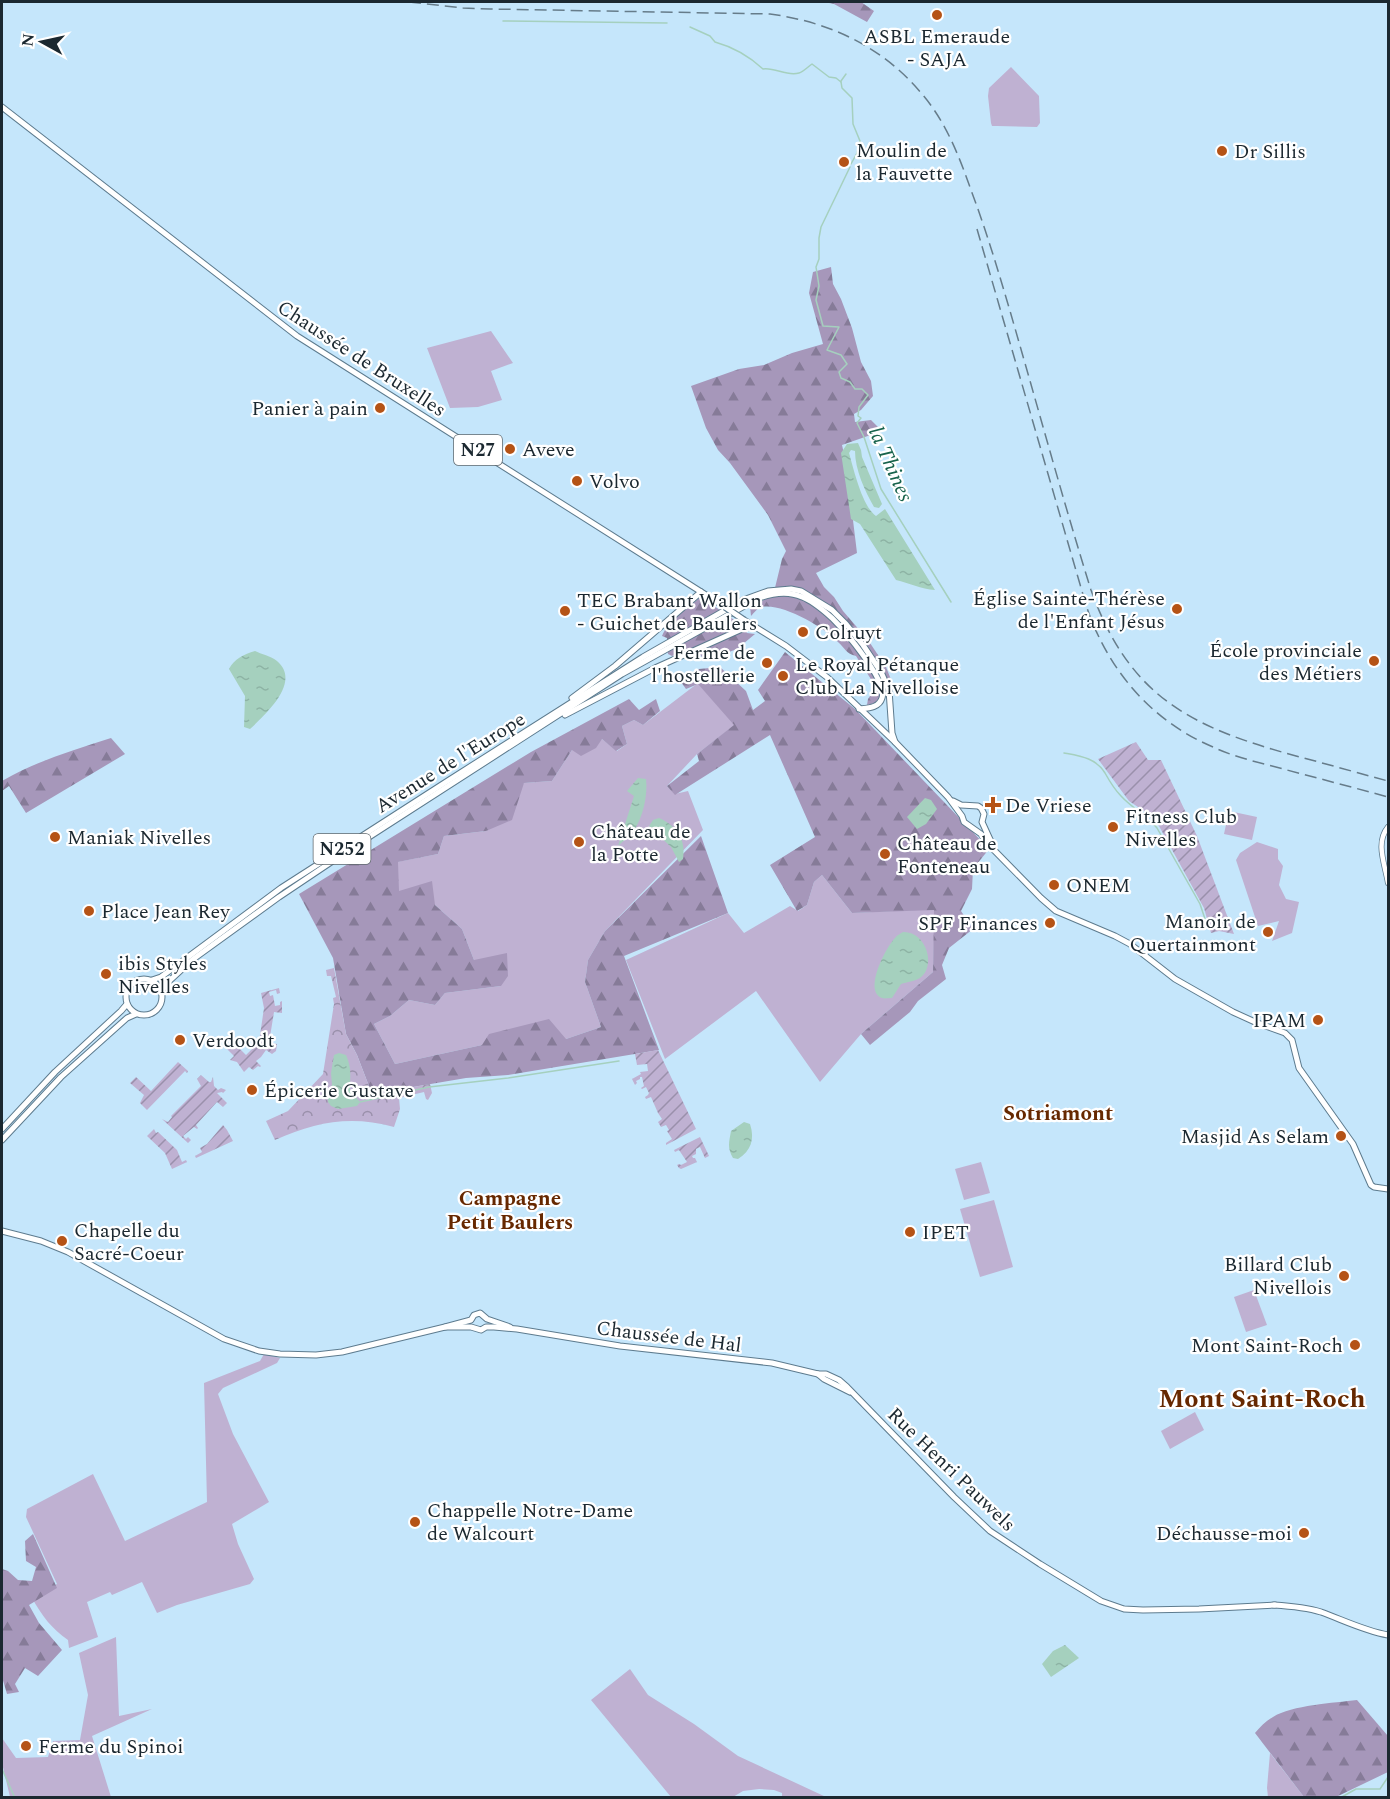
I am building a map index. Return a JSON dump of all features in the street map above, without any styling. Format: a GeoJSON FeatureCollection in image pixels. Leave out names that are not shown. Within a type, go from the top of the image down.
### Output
{"type":"FeatureCollection","features":[{"type":"Feature","properties":{"kind":"main road","name":"Chaussée de Bruxelles"},"geometry":{"type":"LineString","coordinates":[[2,107],[287,330],[751,625]]}},
{"type":"Feature","properties":{"kind":"main road"},"geometry":{"type":"LineString","coordinates":[[743,603],[768,591],[790,589],[809,596],[832,610],[863,645],[881,672],[889,690],[892,733],[895,742]]}},
{"type":"Feature","properties":{"kind":"main road"},"geometry":{"type":"LineString","coordinates":[[537,724],[615,666],[701,592]]}},
{"type":"Feature","properties":{"kind":"main road"},"geometry":{"type":"LineString","coordinates":[[743,603],[768,595],[792,594],[816,605],[830,616],[861,652],[883,689],[883,697],[879,704],[859,709]]}},
{"type":"Feature","properties":{"kind":"main road","name":"Avenue de l'Europe"},"geometry":{"type":"LineString","coordinates":[[152,980],[161,976],[281,888],[537,724],[643,657],[743,603]]}},
{"type":"Feature","properties":{"kind":"main road","name":"Avenue de l'Europe"},"geometry":{"type":"LineString","coordinates":[[162,991],[166,984],[192,960],[279,897],[622,674],[743,603]]}},
{"type":"Feature","properties":{"kind":"main road"},"geometry":{"type":"LineString","coordinates":[[502,752],[574,710],[751,625]]}},
{"type":"Feature","properties":{"kind":"main road","name":"N27"},"geometry":{"type":"LineString","coordinates":[[751,625],[786,646],[817,669],[895,742],[948,797],[964,822],[973,827],[1049,907],[1130,944],[1175,979],[1241,1016],[1289,1036],[1299,1068],[1353,1144],[1371,1185],[1389,1189]]}},
{"type":"Feature","properties":{"kind":"main road","name":"N27"},"geometry":{"type":"LineString","coordinates":[[948,797],[961,805],[981,808],[984,814],[982,822],[994,848]]}},
{"type":"Feature","properties":{"kind":"main road"},"geometry":{"type":"LineString","coordinates":[[962,816],[968,806]]}},
{"type":"Feature","properties":{"kind":"main road"},"geometry":{"type":"LineString","coordinates":[[973,827],[982,822]]}},
{"type":"Feature","properties":{"kind":"main road","name":"N252"},"geometry":{"type":"LineString","coordinates":[[2,1129],[55,1072],[121,1011],[127,1004],[126,994],[129,986],[140,979],[152,980]]}},
{"type":"Feature","properties":{"kind":"main road"},"geometry":{"type":"LineString","coordinates":[[152,980],[162,991]]}},
{"type":"Feature","properties":{"kind":"main road","name":"N252"},"geometry":{"type":"LineString","coordinates":[[2,1140],[61,1077],[127,1018],[136,1014],[152,1015],[159,1009],[163,998],[162,991]]}},
{"type":"Feature","properties":{"kind":"main road"},"geometry":{"type":"LineString","coordinates":[[127,1004],[136,1014]]}},
{"type":"Feature","properties":{"kind":"main road","name":"Chaussée de Hal"},"geometry":{"type":"LineString","coordinates":[[2,1231],[41,1241],[68,1252],[224,1339],[259,1351],[301,1356],[328,1354],[445,1327],[471,1320],[480,1314],[487,1319],[517,1329]]}},
{"type":"Feature","properties":{"kind":"main road"},"geometry":{"type":"LineString","coordinates":[[486,1327],[487,1319]]}},
{"type":"Feature","properties":{"kind":"main road"},"geometry":{"type":"LineString","coordinates":[[471,1320],[475,1329]]}},
{"type":"Feature","properties":{"kind":"main road","name":"Chaussée de Hal"},"geometry":{"type":"LineString","coordinates":[[445,1327],[471,1327],[481,1330],[486,1327],[517,1329],[620,1347],[772,1363],[826,1374],[839,1380],[864,1405]]}},
{"type":"Feature","properties":{"kind":"main road","name":"Rue Henri Pauwels"},"geometry":{"type":"LineString","coordinates":[[864,1405],[977,1520],[995,1535],[1101,1601],[1133,1610],[1297,1606],[1368,1631],[1389,1635]]}},
{"type":"Feature","properties":{"kind":"street"},"geometry":{"type":"LineString","coordinates":[[1389,827],[1381,847],[1389,883]]}},
{"type":"Feature","properties":{"kind":"green space"},"geometry":{"type":"Polygon","coordinates":[[[824,2],[861,2],[874,11],[867,22],[834,4],[824,2]]]}},
{"type":"Feature","properties":{"kind":"green space"},"geometry":{"type":"Polygon","coordinates":[[[1011,67],[1039,96],[1040,123],[1037,127],[992,126],[989,88],[1011,67]]]}},
{"type":"Feature","properties":{"kind":"green space"},"geometry":{"type":"Polygon","coordinates":[[[831,267],[833,284],[852,328],[861,362],[871,381],[873,396],[861,410],[854,414],[855,422],[871,420],[882,431],[842,445],[857,553],[816,573],[824,587],[868,640],[886,667],[894,687],[875,703],[867,705],[876,687],[856,656],[848,652],[832,636],[802,617],[780,609],[762,607],[751,616],[750,606],[773,596],[786,551],[768,515],[718,450],[706,428],[691,386],[739,369],[764,365],[792,353],[823,344],[809,293],[813,272],[831,267]]]}},
{"type":"Feature","properties":{"kind":"green space"},"geometry":{"type":"Polygon","coordinates":[[[491,331],[513,363],[491,371],[502,400],[478,407],[450,408],[427,348],[491,331]]]}},
{"type":"Feature","properties":{"kind":"green space"},"geometry":{"type":"Polygon","coordinates":[[[701,597],[743,626],[747,633],[755,634],[737,649],[705,661],[695,648],[672,656],[668,654],[667,638],[662,636],[665,630],[679,614],[701,597]]]}},
{"type":"Feature","properties":{"kind":"green space"},"geometry":{"type":"Polygon","coordinates":[[[785,652],[855,709],[989,849],[973,869],[972,889],[961,911],[973,929],[949,948],[942,965],[946,979],[870,1045],[861,1034],[933,972],[934,910],[852,913],[822,875],[814,882],[807,905],[797,911],[770,865],[815,837],[770,735],[675,795],[667,786],[699,761],[697,754],[734,725],[698,684],[686,689],[681,682],[699,669],[720,667],[746,691],[753,710],[765,701],[758,690],[785,652]]]}},
{"type":"Feature","properties":{"kind":"green space"},"geometry":{"type":"Polygon","coordinates":[[[698,683],[735,725],[697,754],[667,786],[675,794],[688,791],[703,830],[605,931],[588,960],[585,982],[601,1027],[566,1039],[482,1045],[395,1064],[374,1024],[390,1016],[409,1000],[435,1005],[445,993],[501,986],[474,960],[462,929],[435,905],[398,891],[397,862],[438,854],[444,836],[486,831],[524,783],[552,781],[572,750],[602,739],[617,751],[627,744],[622,726],[634,720],[643,725],[698,683]]]}},
{"type":"Feature","properties":{"kind":"green space"},"geometry":{"type":"Polygon","coordinates":[[[629,699],[639,710],[656,699],[660,711],[643,725],[634,720],[622,726],[627,744],[616,751],[602,739],[596,748],[581,756],[572,750],[552,781],[524,783],[512,820],[486,831],[444,836],[438,854],[398,862],[399,891],[432,881],[435,905],[462,929],[474,960],[507,953],[508,976],[501,986],[445,993],[435,1005],[409,1000],[390,1016],[374,1024],[395,1064],[482,1045],[489,1034],[549,1019],[566,1039],[601,1027],[585,982],[588,960],[605,931],[701,836],[728,913],[624,956],[659,1050],[508,1075],[466,1078],[372,1094],[346,1034],[333,958],[299,894],[531,752],[629,699]]]}},
{"type":"Feature","properties":{"kind":"green space"},"geometry":{"type":"Polygon","coordinates":[[[111,738],[125,754],[26,813],[9,786],[2,791],[2,781],[15,774],[55,756],[111,738]]]}},
{"type":"Feature","properties":{"kind":"green space"},"geometry":{"type":"Polygon","coordinates":[[[1136,742],[1148,760],[1161,760],[1197,836],[1234,934],[1219,931],[1211,933],[1204,908],[1159,826],[1144,811],[1129,801],[1098,759],[1136,742]]]}},
{"type":"Feature","properties":{"kind":"green space"},"geometry":{"type":"Polygon","coordinates":[[[1229,811],[1257,817],[1252,840],[1224,834],[1229,811]]]}},
{"type":"Feature","properties":{"kind":"green space"},"geometry":{"type":"Polygon","coordinates":[[[1257,842],[1278,849],[1278,859],[1283,866],[1279,885],[1286,899],[1299,902],[1292,933],[1272,941],[1279,921],[1258,926],[1236,860],[1240,853],[1257,842]]]}},
{"type":"Feature","properties":{"kind":"green space"},"geometry":{"type":"Polygon","coordinates":[[[822,875],[852,913],[935,909],[933,972],[861,1034],[820,1082],[756,991],[665,1059],[626,960],[728,913],[744,933],[790,906],[798,911],[807,905],[814,882],[822,875]]]}},
{"type":"Feature","properties":{"kind":"green space"},"geometry":{"type":"Polygon","coordinates":[[[334,968],[346,1034],[372,1094],[430,1084],[432,1093],[428,1100],[424,1092],[399,1098],[400,1109],[394,1127],[363,1121],[333,1122],[275,1140],[266,1121],[288,1111],[323,1074],[333,998],[336,997],[331,976],[327,976],[326,970],[334,968]]]}},
{"type":"Feature","properties":{"kind":"green space"},"geometry":{"type":"Polygon","coordinates":[[[279,988],[280,993],[277,994],[276,990],[269,992],[270,996],[273,995],[275,1006],[280,1005],[282,1001],[282,1013],[274,1012],[269,1043],[277,1044],[276,1051],[272,1054],[266,1050],[256,1061],[260,1067],[253,1070],[249,1067],[244,1072],[237,1062],[230,1060],[234,1056],[226,1048],[232,1041],[246,1055],[259,1042],[264,1008],[261,993],[279,988]]]}},
{"type":"Feature","properties":{"kind":"green space"},"geometry":{"type":"Polygon","coordinates":[[[658,1050],[696,1129],[666,1145],[672,1139],[667,1131],[669,1130],[666,1125],[661,1127],[658,1122],[662,1119],[651,1097],[646,1099],[649,1093],[646,1087],[641,1088],[644,1086],[642,1077],[636,1081],[635,1085],[632,1079],[641,1074],[640,1072],[648,1071],[647,1064],[637,1065],[635,1054],[658,1050]]]}},
{"type":"Feature","properties":{"kind":"green space"},"geometry":{"type":"Polygon","coordinates":[[[178,1062],[188,1071],[187,1073],[185,1071],[147,1110],[140,1103],[144,1095],[130,1083],[136,1077],[151,1091],[178,1062]]]}},
{"type":"Feature","properties":{"kind":"green space"},"geometry":{"type":"Polygon","coordinates":[[[201,1075],[209,1082],[213,1077],[214,1086],[218,1090],[221,1088],[226,1090],[223,1093],[217,1093],[227,1103],[223,1107],[217,1102],[196,1125],[197,1129],[194,1127],[183,1136],[191,1140],[188,1143],[162,1119],[168,1122],[171,1116],[201,1086],[197,1079],[201,1075]]]}},
{"type":"Feature","properties":{"kind":"green space"},"geometry":{"type":"Polygon","coordinates":[[[223,1125],[233,1141],[196,1158],[195,1156],[202,1152],[200,1148],[207,1144],[223,1125]]]}},
{"type":"Feature","properties":{"kind":"green space"},"geometry":{"type":"Polygon","coordinates":[[[154,1129],[177,1150],[182,1162],[186,1160],[187,1162],[172,1169],[165,1153],[147,1136],[154,1129]]]}},
{"type":"Feature","properties":{"kind":"green space"},"geometry":{"type":"Polygon","coordinates":[[[700,1137],[709,1156],[705,1158],[700,1147],[692,1156],[697,1162],[679,1168],[677,1165],[687,1162],[679,1150],[675,1152],[674,1150],[700,1137]]]}},
{"type":"Feature","properties":{"kind":"green space"},"geometry":{"type":"Polygon","coordinates":[[[981,1162],[990,1193],[964,1200],[955,1169],[981,1162]]]}},
{"type":"Feature","properties":{"kind":"green space"},"geometry":{"type":"Polygon","coordinates":[[[994,1200],[1013,1267],[980,1277],[960,1209],[994,1200]]]}},
{"type":"Feature","properties":{"kind":"green space"},"geometry":{"type":"Polygon","coordinates":[[[1254,1290],[1267,1325],[1246,1332],[1234,1297],[1254,1290]]]}},
{"type":"Feature","properties":{"kind":"green space"},"geometry":{"type":"Polygon","coordinates":[[[264,1354],[280,1358],[277,1363],[223,1388],[218,1394],[233,1434],[269,1502],[232,1524],[238,1544],[254,1579],[250,1584],[157,1613],[142,1582],[112,1595],[110,1592],[87,1602],[98,1637],[69,1648],[68,1640],[48,1622],[32,1598],[57,1584],[26,1517],[27,1509],[93,1474],[125,1541],[207,1502],[204,1383],[260,1361],[264,1354]]]}},
{"type":"Feature","properties":{"kind":"green space"},"geometry":{"type":"Polygon","coordinates":[[[1195,1412],[1204,1430],[1170,1449],[1161,1431],[1195,1412]]]}},
{"type":"Feature","properties":{"kind":"green space"},"geometry":{"type":"Polygon","coordinates":[[[33,1534],[57,1588],[29,1605],[39,1623],[62,1650],[38,1676],[25,1668],[15,1684],[19,1692],[7,1694],[2,1677],[2,1569],[18,1580],[32,1581],[36,1567],[26,1561],[25,1541],[33,1534]]]}},
{"type":"Feature","properties":{"kind":"green space"},"geometry":{"type":"Polygon","coordinates":[[[116,1637],[119,1716],[152,1709],[92,1736],[111,1797],[10,1797],[2,1763],[2,1738],[16,1758],[48,1757],[53,1741],[80,1740],[88,1695],[79,1653],[116,1637]]]}},
{"type":"Feature","properties":{"kind":"green space"},"geometry":{"type":"Polygon","coordinates":[[[630,1669],[648,1695],[694,1724],[738,1756],[826,1797],[782,1797],[782,1793],[774,1790],[759,1789],[743,1791],[733,1797],[671,1797],[591,1700],[630,1669]]]}},
{"type":"Feature","properties":{"kind":"green space"},"geometry":{"type":"Polygon","coordinates":[[[1357,1700],[1388,1736],[1388,1772],[1336,1797],[1304,1797],[1255,1733],[1263,1724],[1281,1713],[1314,1705],[1357,1700]]]}},
{"type":"Feature","properties":{"kind":"green space"},"geometry":{"type":"Polygon","coordinates":[[[1270,1753],[1304,1797],[1268,1797],[1270,1753]]]}},
{"type":"Feature","properties":{"kind":"water"},"geometry":{"type":"Polygon","coordinates":[[[858,443],[882,504],[879,508],[874,507],[859,473],[855,451],[851,450],[849,453],[853,469],[867,504],[876,516],[885,509],[935,590],[896,580],[860,524],[851,519],[841,453],[847,444],[858,443]]]}},
{"type":"Feature","properties":{"kind":"water"},"geometry":{"type":"Polygon","coordinates":[[[255,651],[277,661],[284,669],[285,679],[283,688],[272,707],[250,729],[244,727],[245,696],[229,669],[240,657],[255,651]]]}},
{"type":"Feature","properties":{"kind":"water"},"geometry":{"type":"Polygon","coordinates":[[[638,778],[646,779],[642,813],[633,832],[618,846],[634,796],[627,791],[638,778]]]}},
{"type":"Feature","properties":{"kind":"water"},"geometry":{"type":"Polygon","coordinates":[[[925,798],[931,800],[937,809],[926,824],[917,829],[907,817],[925,798]]]}},
{"type":"Feature","properties":{"kind":"water"},"geometry":{"type":"Polygon","coordinates":[[[659,818],[671,825],[679,834],[684,852],[683,859],[679,862],[671,847],[649,826],[653,820],[659,818]]]}},
{"type":"Feature","properties":{"kind":"water"},"geometry":{"type":"Polygon","coordinates":[[[903,932],[911,933],[923,943],[928,966],[920,978],[901,984],[892,998],[882,998],[877,994],[875,978],[891,943],[903,932]]]}},
{"type":"Feature","properties":{"kind":"water"},"geometry":{"type":"Polygon","coordinates":[[[339,1053],[346,1055],[350,1068],[350,1090],[360,1102],[357,1106],[338,1109],[328,1102],[328,1093],[332,1085],[334,1055],[339,1053]]]}},
{"type":"Feature","properties":{"kind":"water"},"geometry":{"type":"Polygon","coordinates":[[[744,1122],[750,1124],[751,1144],[742,1156],[738,1159],[733,1158],[729,1148],[731,1131],[744,1122]]]}},
{"type":"Feature","properties":{"kind":"water"},"geometry":{"type":"Polygon","coordinates":[[[1065,1645],[1079,1658],[1051,1677],[1042,1664],[1053,1651],[1065,1645]]]}},
{"type":"Feature","properties":{"kind":"waterway"},"geometry":{"type":"LineString","coordinates":[[503,21],[667,23]]}},
{"type":"Feature","properties":{"kind":"waterway"},"geometry":{"type":"LineString","coordinates":[[690,27],[710,36],[715,42],[740,52],[763,69],[794,74],[812,64],[829,77],[841,82]]}},
{"type":"Feature","properties":{"kind":"waterway"},"geometry":{"type":"LineString","coordinates":[[841,81],[846,74]]}},
{"type":"Feature","properties":{"kind":"waterway","name":"la Thines"},"geometry":{"type":"LineString","coordinates":[[841,82],[842,88],[852,98],[853,124],[860,141],[851,164]]}},
{"type":"Feature","properties":{"kind":"waterway","name":"la Thines"},"geometry":{"type":"LineString","coordinates":[[850,167],[821,227],[819,238],[819,259],[816,267],[819,286],[816,300],[823,326],[839,327],[827,350],[841,355],[847,364],[839,372],[841,378],[850,382],[855,389],[862,389],[868,395],[859,407],[858,416],[861,418],[857,423],[881,489],[951,602]]}},
{"type":"Feature","properties":{"kind":"waterway","name":"la Thines"},"geometry":{"type":"LineString","coordinates":[[1064,753],[1087,758],[1097,764],[1119,793],[1157,828],[1200,904],[1205,919]]}},
{"type":"Feature","properties":{"kind":"waterway"},"geometry":{"type":"LineString","coordinates":[[360,1102],[429,1087],[619,1061]]}},
{"type":"Feature","properties":{"kind":"waterway"},"geometry":{"type":"LineString","coordinates":[[2,1769],[15,1798]]}},
{"type":"Feature","properties":{"kind":"waterway","name":"la Thines"},"geometry":{"type":"LineString","coordinates":[[1340,1798],[1356,1789],[1380,1789],[1388,1777]]}},
{"type":"Feature","properties":{"kind":"railway"},"geometry":{"type":"LineString","coordinates":[[409,2],[490,9],[770,14],[814,23],[834,30],[873,50],[890,63],[907,77],[931,105],[945,128],[962,165],[996,265],[1091,590],[1107,627],[1125,657],[1145,682],[1169,703],[1195,719],[1259,745],[1388,781]]}},
{"type":"Feature","properties":{"kind":"railway"},"geometry":{"type":"LineString","coordinates":[[977,229],[1086,605],[1106,651],[1119,671],[1151,708],[1170,723],[1213,747],[1249,760],[1388,797]]}},
{"type":"Feature","properties":{"kind":"place","name":"ASBL Emeraude - SAJA"},"geometry":{"type":"Point","coordinates":[937,15]}},
{"type":"Feature","properties":{"kind":"place","name":"Dr Sillis"},"geometry":{"type":"Point","coordinates":[1222,151]}},
{"type":"Feature","properties":{"kind":"place","name":"Moulin de la Fauvette"},"geometry":{"type":"Point","coordinates":[844,162]}},
{"type":"Feature","properties":{"kind":"place","name":"Panier à pain"},"geometry":{"type":"Point","coordinates":[380,408]}},
{"type":"Feature","properties":{"kind":"place","name":"Aveve"},"geometry":{"type":"Point","coordinates":[510,449]}},
{"type":"Feature","properties":{"kind":"place","name":"Volvo"},"geometry":{"type":"Point","coordinates":[577,481]}},
{"type":"Feature","properties":{"kind":"place","name":"Église Sainte-Thérèse de l'Enfant Jésus"},"geometry":{"type":"Point","coordinates":[1177,609]}},
{"type":"Feature","properties":{"kind":"place","name":"TEC Brabant Wallon - Guichet de Baulers"},"geometry":{"type":"Point","coordinates":[565,611]}},
{"type":"Feature","properties":{"kind":"place","name":"Colruyt"},"geometry":{"type":"Point","coordinates":[803,632]}},
{"type":"Feature","properties":{"kind":"place","name":"École provinciale des Métiers"},"geometry":{"type":"Point","coordinates":[1374,661]}},
{"type":"Feature","properties":{"kind":"place","name":"Ferme de l'hostellerie"},"geometry":{"type":"Point","coordinates":[767,663]}},
{"type":"Feature","properties":{"kind":"place","name":"Le Royal Pétanque Club La Nivelloise"},"geometry":{"type":"Point","coordinates":[783,676]}},
{"type":"Feature","properties":{"kind":"place","name":"De Vriese"},"geometry":{"type":"Point","coordinates":[993,805]}},
{"type":"Feature","properties":{"kind":"place","name":"Fitness Club Nivelles"},"geometry":{"type":"Point","coordinates":[1113,827]}},
{"type":"Feature","properties":{"kind":"place","name":"Maniak Nivelles"},"geometry":{"type":"Point","coordinates":[55,837]}},
{"type":"Feature","properties":{"kind":"place","name":"Château de la Potte"},"geometry":{"type":"Point","coordinates":[579,842]}},
{"type":"Feature","properties":{"kind":"place","name":"Château de Fonteneau"},"geometry":{"type":"Point","coordinates":[885,854]}},
{"type":"Feature","properties":{"kind":"place","name":"ONEM"},"geometry":{"type":"Point","coordinates":[1054,885]}},
{"type":"Feature","properties":{"kind":"place","name":"Place Jean Rey"},"geometry":{"type":"Point","coordinates":[89,911]}},
{"type":"Feature","properties":{"kind":"place","name":"SPF Finances"},"geometry":{"type":"Point","coordinates":[1050,923]}},
{"type":"Feature","properties":{"kind":"place","name":"Manoir de Quertainmont"},"geometry":{"type":"Point","coordinates":[1268,932]}},
{"type":"Feature","properties":{"kind":"place","name":"ibis Styles Nivelles"},"geometry":{"type":"Point","coordinates":[106,974]}},
{"type":"Feature","properties":{"kind":"place","name":"IPAM"},"geometry":{"type":"Point","coordinates":[1318,1020]}},
{"type":"Feature","properties":{"kind":"place","name":"Verdoodt"},"geometry":{"type":"Point","coordinates":[180,1040]}},
{"type":"Feature","properties":{"kind":"place","name":"Épicerie Gustave"},"geometry":{"type":"Point","coordinates":[252,1090]}},
{"type":"Feature","properties":{"kind":"place","name":"Masjid As Selam"},"geometry":{"type":"Point","coordinates":[1341,1136]}},
{"type":"Feature","properties":{"kind":"place","name":"IPET"},"geometry":{"type":"Point","coordinates":[910,1232]}},
{"type":"Feature","properties":{"kind":"place","name":"Chapelle du Sacré-Coeur"},"geometry":{"type":"Point","coordinates":[62,1241]}},
{"type":"Feature","properties":{"kind":"place","name":"Billard Club Nivellois"},"geometry":{"type":"Point","coordinates":[1344,1276]}},
{"type":"Feature","properties":{"kind":"place","name":"Mont Saint-Roch"},"geometry":{"type":"Point","coordinates":[1355,1345]}},
{"type":"Feature","properties":{"kind":"place","name":"Chappelle Notre-Dame de Walcourt"},"geometry":{"type":"Point","coordinates":[415,1522]}},
{"type":"Feature","properties":{"kind":"place","name":"Déchausse-moi"},"geometry":{"type":"Point","coordinates":[1304,1533]}},
{"type":"Feature","properties":{"kind":"place","name":"Ferme du Spinoi"},"geometry":{"type":"Point","coordinates":[26,1746]}},
{"type":"Feature","properties":{"kind":"district","name":"Sotriamont"},"geometry":{"type":"Point","coordinates":[1058,1113]}},
{"type":"Feature","properties":{"kind":"district","name":"Campagne Petit Baulers"},"geometry":{"type":"Point","coordinates":[510,1210]}},
{"type":"Feature","properties":{"kind":"district","name":"Mont Saint-Roch"},"geometry":{"type":"Point","coordinates":[1262,1398]}}]}
